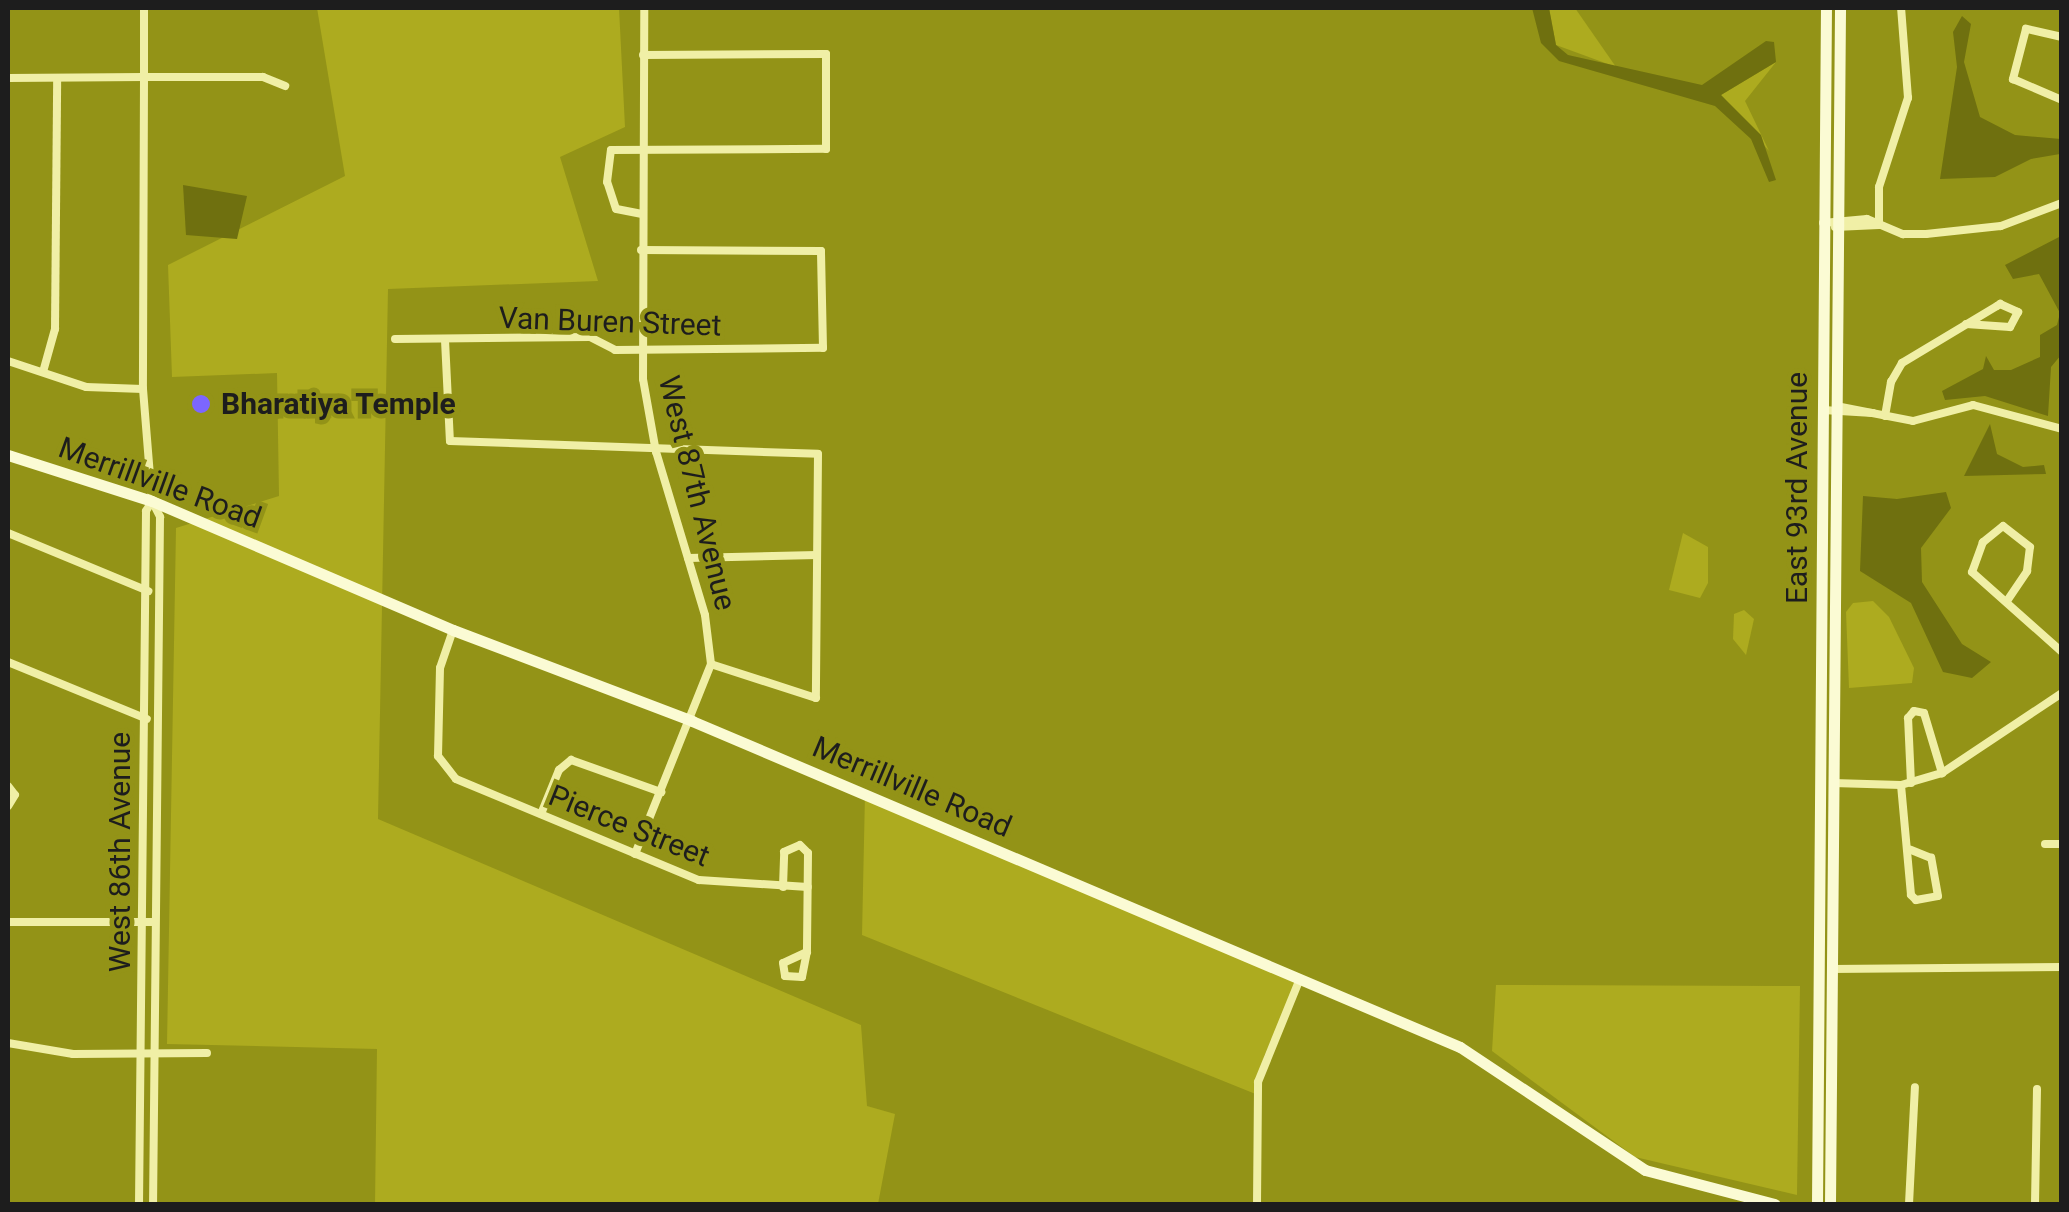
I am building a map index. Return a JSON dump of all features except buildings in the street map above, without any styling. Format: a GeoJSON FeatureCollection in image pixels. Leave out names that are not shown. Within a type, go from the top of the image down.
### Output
{"type":"FeatureCollection","features":[{"type":"Feature","properties":{"kind":"street","name":"West 86th Avenue"},"geometry":{"type":"LineString","coordinates":[[144,8],[143,389],[152,501],[160,516],[156,595],[153,1204]]}},
{"type":"Feature","properties":{"kind":"street","name":"West 87th Avenue"},"geometry":{"type":"LineString","coordinates":[[644,8],[641,350],[656,452],[688,558],[711,664]]}},
{"type":"Feature","properties":{"kind":"street","name":"East 93rd Avenue"},"geometry":{"type":"LineString","coordinates":[[1826,8],[1824,223],[1831,410]]}},
{"type":"Feature","properties":{"kind":"street","name":"East 93rd Avenue"},"geometry":{"type":"LineString","coordinates":[[1825,969],[1840,8]]}},
{"type":"Feature","properties":{"kind":"street"},"geometry":{"type":"LineString","coordinates":[[1879,225],[1879,188],[1908,98],[1901,8]]}},
{"type":"Feature","properties":{"kind":"street"},"geometry":{"type":"LineString","coordinates":[[2062,37],[2026,29],[2013,79],[2062,100]]}},
{"type":"Feature","properties":{"kind":"street"},"geometry":{"type":"LineString","coordinates":[[642,214],[616,209],[606,156],[642,151],[826,148],[826,54],[643,55]]}},
{"type":"Feature","properties":{"kind":"street"},"geometry":{"type":"LineString","coordinates":[[8,78],[263,77],[285,86]]}},
{"type":"Feature","properties":{"kind":"street"},"geometry":{"type":"LineString","coordinates":[[43,372],[55,329],[57,78]]}},
{"type":"Feature","properties":{"kind":"street"},"geometry":{"type":"LineString","coordinates":[[1824,223],[1879,225],[1913,235],[2001,226],[2062,203]]}},
{"type":"Feature","properties":{"kind":"street","name":"Van Buren Street"},"geometry":{"type":"LineString","coordinates":[[395,339],[590,337],[615,350],[823,348],[821,251],[640,250]]}},
{"type":"Feature","properties":{"kind":"street"},"geometry":{"type":"LineString","coordinates":[[1885,416],[1891,382],[1902,363],[1966,324],[2002,303],[2018,314],[2010,328],[1966,324]]}},
{"type":"Feature","properties":{"kind":"street"},"geometry":{"type":"LineString","coordinates":[[445,340],[450,441],[656,452],[818,454],[816,698],[711,664],[692,720],[635,854]]}},
{"type":"Feature","properties":{"kind":"street"},"geometry":{"type":"LineString","coordinates":[[8,362],[86,387],[143,389]]}},
{"type":"Feature","properties":{"kind":"street"},"geometry":{"type":"LineString","coordinates":[[1831,410],[1913,421],[1973,406],[2062,429]]}},
{"type":"Feature","properties":{"kind":"street","name":"Merrillville Road"},"geometry":{"type":"LineString","coordinates":[[8,455],[152,501],[453,630],[692,720],[1460,1047],[1645,1170],[1775,1204]]}},
{"type":"Feature","properties":{"kind":"street","name":"West 86th Avenue"},"geometry":{"type":"LineString","coordinates":[[139,1204],[146,511],[152,501]]}},
{"type":"Feature","properties":{"kind":"street"},"geometry":{"type":"LineString","coordinates":[[2007,601],[2027,571],[2030,548],[2003,526],[1983,542],[1972,572],[2062,652]]}},
{"type":"Feature","properties":{"kind":"street"},"geometry":{"type":"LineString","coordinates":[[8,533],[156,595]]}},
{"type":"Feature","properties":{"kind":"street"},"geometry":{"type":"LineString","coordinates":[[688,558],[817,555]]}},
{"type":"Feature","properties":{"kind":"street","name":"Pierce Street"},"geometry":{"type":"LineString","coordinates":[[453,630],[438,697],[444,766],[456,778],[714,885],[808,887]]}},
{"type":"Feature","properties":{"kind":"street"},"geometry":{"type":"LineString","coordinates":[[8,662],[156,724]]}},
{"type":"Feature","properties":{"kind":"street"},"geometry":{"type":"LineString","coordinates":[[1826,782],[1906,784],[1942,773],[2062,694]]}},
{"type":"Feature","properties":{"kind":"street"},"geometry":{"type":"LineString","coordinates":[[1912,850],[1931,858],[1938,896],[1916,900],[1911,895],[1906,868],[1912,850],[1906,784],[1908,718],[1914,711],[1924,713],[1942,773]]}},
{"type":"Feature","properties":{"kind":"street"},"geometry":{"type":"LineString","coordinates":[[541,814],[558,770],[571,760],[660,792]]}},
{"type":"Feature","properties":{"kind":"street"},"geometry":{"type":"LineString","coordinates":[[8,786],[15,795],[8,806]]}},
{"type":"Feature","properties":{"kind":"street"},"geometry":{"type":"LineString","coordinates":[[783,886],[784,852],[794,844],[808,853],[807,952]]}},
{"type":"Feature","properties":{"kind":"street"},"geometry":{"type":"LineString","coordinates":[[2045,844],[2062,844]]}},
{"type":"Feature","properties":{"kind":"street"},"geometry":{"type":"LineString","coordinates":[[8,922],[154,922]]}},
{"type":"Feature","properties":{"kind":"street"},"geometry":{"type":"LineString","coordinates":[[1825,969],[2062,967]]}},
{"type":"Feature","properties":{"kind":"street"},"geometry":{"type":"LineString","coordinates":[[1817,1204],[1825,969]]}},
{"type":"Feature","properties":{"kind":"street"},"geometry":{"type":"LineString","coordinates":[[1825,969],[1830,1204]]}},
{"type":"Feature","properties":{"kind":"street"},"geometry":{"type":"LineString","coordinates":[[1257,1204],[1258,1082],[1298,980]]}},
{"type":"Feature","properties":{"kind":"street"},"geometry":{"type":"LineString","coordinates":[[8,1043],[56,1052],[206,1053]]}},
{"type":"Feature","properties":{"kind":"street"},"geometry":{"type":"LineString","coordinates":[[1909,1204],[1915,1087]]}},
{"type":"Feature","properties":{"kind":"street"},"geometry":{"type":"LineString","coordinates":[[2035,1204],[2037,1089]]}},
{"type":"Feature","properties":{"kind":"shaded area"},"geometry":{"type":"Polygon","coordinates":[[[317,8],[619,8],[625,127],[560,157],[598,281],[388,289],[378,819],[861,1025],[867,1106],[895,1114],[878,1204],[375,1204],[377,1049],[167,1044],[176,528],[279,496],[277,373],[172,377],[168,265],[345,176],[317,8]]]}},
{"type":"Feature","properties":{"kind":"shaded area"},"geometry":{"type":"Polygon","coordinates":[[[1532,8],[1549,8],[1556,45],[1568,55],[1702,85],[1766,41],[1774,42],[1776,62],[1721,95],[1761,135],[1776,180],[1769,182],[1751,139],[1715,106],[1559,61],[1541,43],[1532,8]]]}},
{"type":"Feature","properties":{"kind":"shaded area"},"geometry":{"type":"Polygon","coordinates":[[[1549,8],[1575,8],[1616,67],[1556,45],[1549,8]]]}},
{"type":"Feature","properties":{"kind":"shaded area"},"geometry":{"type":"Polygon","coordinates":[[[1962,16],[1971,24],[1964,62],[1980,117],[2015,135],[2061,139],[2060,154],[2031,159],[1995,177],[1940,179],[1957,67],[1953,32],[1962,16]]]}},
{"type":"Feature","properties":{"kind":"shaded area"},"geometry":{"type":"Polygon","coordinates":[[[1776,62],[1745,101],[1769,151],[1721,95],[1776,62]]]}},
{"type":"Feature","properties":{"kind":"shaded area"},"geometry":{"type":"Polygon","coordinates":[[[183,185],[247,196],[237,239],[186,235],[183,185]]]}},
{"type":"Feature","properties":{"kind":"shaded area"},"geometry":{"type":"Polygon","coordinates":[[[2061,236],[2061,355],[2051,367],[2048,416],[1985,396],[1945,400],[1942,391],[1983,369],[1986,356],[1994,370],[2011,370],[2040,357],[2040,335],[2057,325],[2060,313],[2039,274],[2013,279],[2005,265],[2061,236]]]}},
{"type":"Feature","properties":{"kind":"shaded area"},"geometry":{"type":"Polygon","coordinates":[[[1990,424],[1997,454],[2023,467],[2044,465],[2046,474],[1964,476],[1990,424]]]}},
{"type":"Feature","properties":{"kind":"shaded area"},"geometry":{"type":"Polygon","coordinates":[[[1946,492],[1951,508],[1921,548],[1922,582],[1962,644],[1991,662],[1972,678],[1943,672],[1911,603],[1860,571],[1863,496],[1897,499],[1946,492]]]}},
{"type":"Feature","properties":{"kind":"shaded area"},"geometry":{"type":"Polygon","coordinates":[[[1683,533],[1708,547],[1708,583],[1700,598],[1669,590],[1683,533]]]}},
{"type":"Feature","properties":{"kind":"shaded area"},"geometry":{"type":"Polygon","coordinates":[[[1873,601],[1889,617],[1914,668],[1912,683],[1849,688],[1846,612],[1853,603],[1873,601]]]}},
{"type":"Feature","properties":{"kind":"shaded area"},"geometry":{"type":"Polygon","coordinates":[[[1744,610],[1754,619],[1746,655],[1733,639],[1734,614],[1744,610]]]}},
{"type":"Feature","properties":{"kind":"shaded area"},"geometry":{"type":"Polygon","coordinates":[[[865,794],[1299,981],[1264,1056],[1258,1095],[862,935],[865,794]]]}},
{"type":"Feature","properties":{"kind":"shaded area"},"geometry":{"type":"Polygon","coordinates":[[[1496,985],[1800,986],[1797,1195],[1635,1157],[1492,1051],[1496,985]]]}},
{"type":"Feature","properties":{"kind":"place","name":"Bharatiya Temple"},"geometry":{"type":"Point","coordinates":[201,404]}}]}
